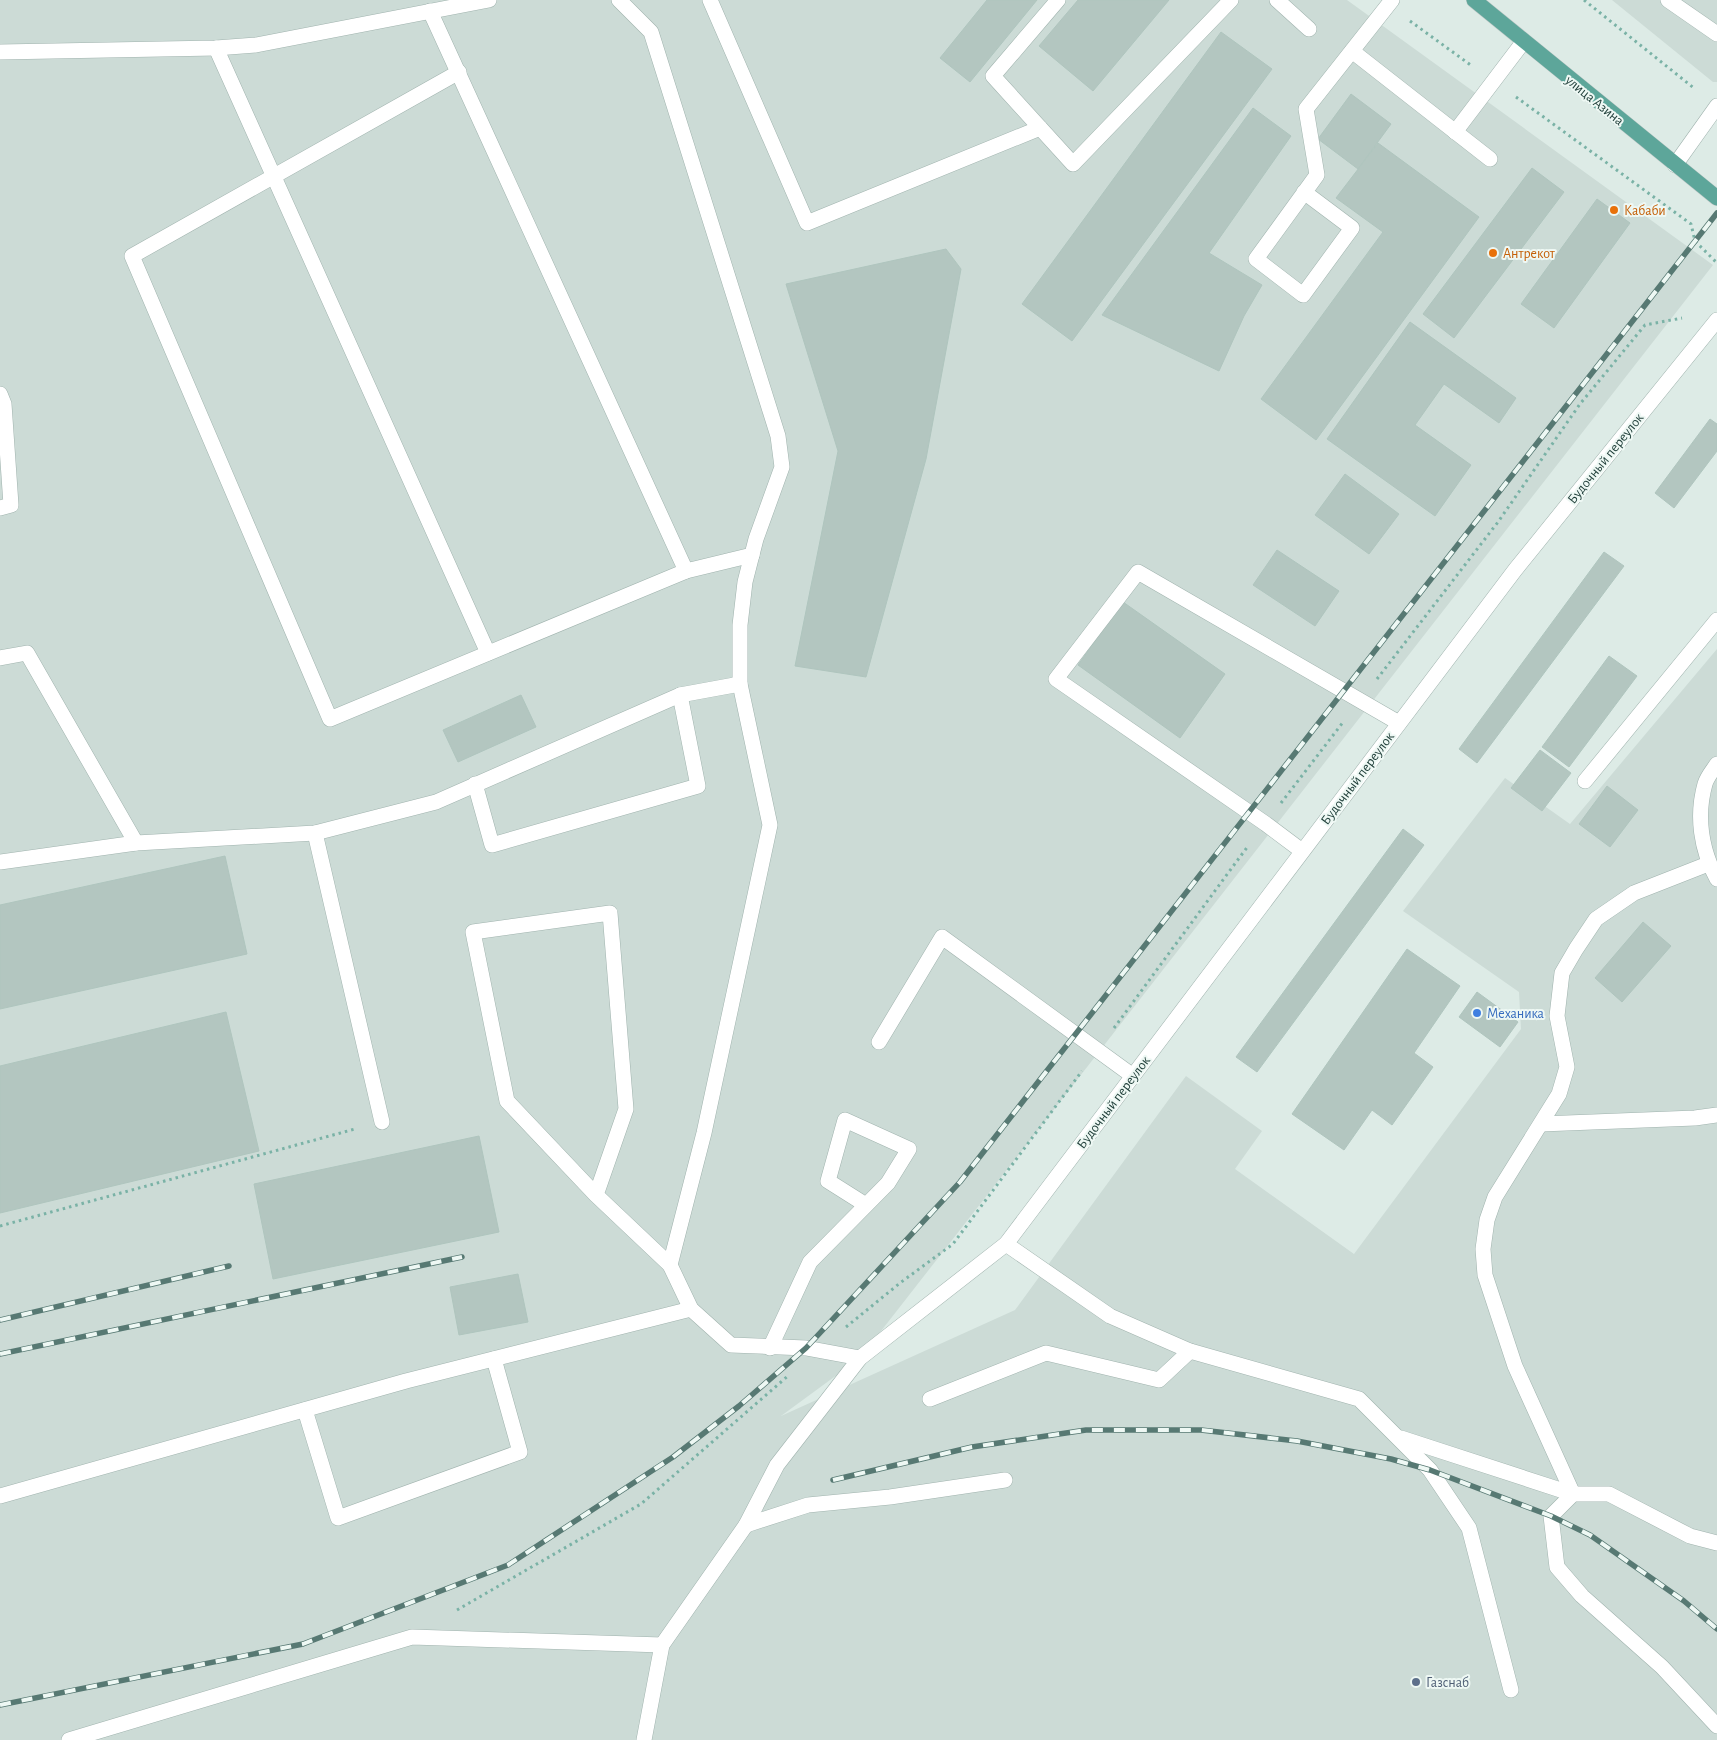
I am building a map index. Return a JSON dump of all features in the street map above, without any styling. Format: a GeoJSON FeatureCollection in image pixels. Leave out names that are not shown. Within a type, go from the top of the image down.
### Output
{"type":"FeatureCollection","features":[{"type":"Feature","properties":{"kind":"main road","name":"улица Азина"},"geometry":{"type":"LineString","coordinates":[[1474,0],[1717,198]]}},
{"type":"Feature","properties":{"kind":"street"},"geometry":{"type":"LineString","coordinates":[[0,52],[216,48],[256,45],[488,0]]}},
{"type":"Feature","properties":{"kind":"street"},"geometry":{"type":"LineString","coordinates":[[619,0],[651,32],[778,436],[782,467],[756,539],[745,582],[740,624],[740,684],[770,825],[704,1133],[670,1265]]}},
{"type":"Feature","properties":{"kind":"street"},"geometry":{"type":"LineString","coordinates":[[710,0],[807,223],[1040,128]]}},
{"type":"Feature","properties":{"kind":"street"},"geometry":{"type":"LineString","coordinates":[[1058,0],[994,76],[1073,164],[1231,0]]}},
{"type":"Feature","properties":{"kind":"street"},"geometry":{"type":"LineString","coordinates":[[1277,0],[1309,29]]}},
{"type":"Feature","properties":{"kind":"street"},"geometry":{"type":"LineString","coordinates":[[1668,0],[1717,34]]}},
{"type":"Feature","properties":{"kind":"street"},"geometry":{"type":"LineString","coordinates":[[1304,192],[1352,228],[1303,295],[1256,259],[1304,192],[1317,175],[1306,109],[1390,3]]}},
{"type":"Feature","properties":{"kind":"street"},"geometry":{"type":"LineString","coordinates":[[430,11],[686,571]]}},
{"type":"Feature","properties":{"kind":"street"},"geometry":{"type":"LineString","coordinates":[[1455,132],[1524,41]]}},
{"type":"Feature","properties":{"kind":"street"},"geometry":{"type":"LineString","coordinates":[[216,48],[488,654]]}},
{"type":"Feature","properties":{"kind":"street"},"geometry":{"type":"LineString","coordinates":[[1352,50],[1490,159]]}},
{"type":"Feature","properties":{"kind":"street"},"geometry":{"type":"LineString","coordinates":[[459,72],[132,256],[330,719],[686,571],[752,555]]}},
{"type":"Feature","properties":{"kind":"street"},"geometry":{"type":"LineString","coordinates":[[1675,165],[1717,106]]}},
{"type":"Feature","properties":{"kind":"street","name":"Будочный переулок"},"geometry":{"type":"LineString","coordinates":[[662,1644],[746,1526],[777,1465],[860,1358],[1006,1244],[1515,570],[1717,320]]}},
{"type":"Feature","properties":{"kind":"street"},"geometry":{"type":"LineString","coordinates":[[0,508],[11,505],[1,401]]}},
{"type":"Feature","properties":{"kind":"street"},"geometry":{"type":"LineString","coordinates":[[1302,851],[1056,679],[1138,572],[1399,723]]}},
{"type":"Feature","properties":{"kind":"street"},"geometry":{"type":"LineString","coordinates":[[1585,781],[1717,620]]}},
{"type":"Feature","properties":{"kind":"street"},"geometry":{"type":"LineString","coordinates":[[0,658],[27,653],[136,843]]}},
{"type":"Feature","properties":{"kind":"street"},"geometry":{"type":"LineString","coordinates":[[0,862],[136,843],[315,833],[436,802],[680,696],[740,684]]}},
{"type":"Feature","properties":{"kind":"street"},"geometry":{"type":"LineString","coordinates":[[476,784],[492,845],[698,786],[680,696]]}},
{"type":"Feature","properties":{"kind":"street"},"geometry":{"type":"LineString","coordinates":[[1717,764],[1705,782],[1700,818],[1700,831],[1708,864],[1717,879]]}},
{"type":"Feature","properties":{"kind":"street"},"geometry":{"type":"LineString","coordinates":[[315,833],[382,1122]]}},
{"type":"Feature","properties":{"kind":"street"},"geometry":{"type":"LineString","coordinates":[[1573,1494],[1515,1366],[1485,1275],[1483,1249],[1487,1220],[1494,1197],[1559,1094],[1567,1067],[1557,1016],[1562,973],[1576,949],[1596,919],[1634,893],[1708,864]]}},
{"type":"Feature","properties":{"kind":"street"},"geometry":{"type":"LineString","coordinates":[[596,1195],[626,1109],[610,913],[473,932],[507,1101],[596,1195],[670,1265],[691,1309],[731,1345],[806,1348],[860,1358]]}},
{"type":"Feature","properties":{"kind":"street"},"geometry":{"type":"LineString","coordinates":[[878,1042],[942,937],[1133,1076]]}},
{"type":"Feature","properties":{"kind":"street"},"geometry":{"type":"LineString","coordinates":[[1541,1124],[1695,1118],[1717,1115]]}},
{"type":"Feature","properties":{"kind":"street"},"geometry":{"type":"LineString","coordinates":[[770,1348],[810,1262],[888,1183],[909,1149],[845,1120],[828,1181],[866,1205]]}},
{"type":"Feature","properties":{"kind":"street"},"geometry":{"type":"LineString","coordinates":[[1006,1244],[1110,1316],[1190,1351],[1359,1399],[1430,1470],[1469,1528],[1511,1690]]}},
{"type":"Feature","properties":{"kind":"street"},"geometry":{"type":"LineString","coordinates":[[0,1496],[305,1410],[691,1309]]}},
{"type":"Feature","properties":{"kind":"street"},"geometry":{"type":"LineString","coordinates":[[930,1399],[1046,1353],[1159,1380],[1190,1351]]}},
{"type":"Feature","properties":{"kind":"street"},"geometry":{"type":"LineString","coordinates":[[305,1410],[338,1518],[520,1452],[494,1359]]}},
{"type":"Feature","properties":{"kind":"street"},"geometry":{"type":"LineString","coordinates":[[1397,1437],[1573,1494],[1609,1494],[1690,1536],[1717,1543]]}},
{"type":"Feature","properties":{"kind":"street"},"geometry":{"type":"LineString","coordinates":[[746,1526],[808,1504],[890,1497],[1005,1480]]}},
{"type":"Feature","properties":{"kind":"street"},"geometry":{"type":"LineString","coordinates":[[1573,1494],[1551,1516],[1557,1567],[1582,1596],[1662,1667],[1717,1726]]}},
{"type":"Feature","properties":{"kind":"street"},"geometry":{"type":"LineString","coordinates":[[69,1740],[412,1637],[662,1644],[644,1740]]}},
{"type":"Feature","properties":{"kind":"path"},"geometry":{"type":"LineString","coordinates":[[1584,0],[1717,106]]}},
{"type":"Feature","properties":{"kind":"path"},"geometry":{"type":"LineString","coordinates":[[1390,3],[1493,81],[1691,224],[1695,240],[1717,263]]}},
{"type":"Feature","properties":{"kind":"path"},"geometry":{"type":"LineString","coordinates":[[453,1612],[641,1504],[817,1351],[900,1283],[953,1244],[1022,1154],[1214,890],[1498,522],[1580,404],[1645,325],[1690,317]]}},
{"type":"Feature","properties":{"kind":"path"},"geometry":{"type":"LineString","coordinates":[[0,1226],[382,1122]]}},
{"type":"Feature","properties":{"kind":"shaded area"},"geometry":{"type":"Polygon","coordinates":[[[0,0],[1347,0],[1713,265],[860,1358],[781,1416],[1015,1310],[1186,1076],[1262,1131],[1235,1169],[1354,1254],[1521,1029],[1519,992],[1403,911],[1505,778],[1570,824],[1717,649],[1717,1740],[0,1740],[0,0]]]}},
{"type":"Feature","properties":{"kind":"shaded area"},"geometry":{"type":"Polygon","coordinates":[[[1612,0],[1717,0],[1717,82],[1713,82],[1612,0]]]}},
{"type":"Feature","properties":{"kind":"building"},"geometry":{"type":"Polygon","coordinates":[[[987,0],[1037,0],[970,82],[940,58],[987,0]]]}},
{"type":"Feature","properties":{"kind":"building"},"geometry":{"type":"Polygon","coordinates":[[[1078,0],[1169,0],[1093,91],[1039,46],[1078,0]]]}},
{"type":"Feature","properties":{"kind":"building"},"geometry":{"type":"Polygon","coordinates":[[[1221,32],[1272,69],[1072,341],[1022,304],[1221,32]]]}},
{"type":"Feature","properties":{"kind":"building"},"geometry":{"type":"Polygon","coordinates":[[[1351,94],[1391,124],[1358,169],[1318,139],[1351,94]]]}},
{"type":"Feature","properties":{"kind":"building"},"geometry":{"type":"Polygon","coordinates":[[[1253,108],[1291,136],[1209,253],[1262,285],[1244,316],[1219,371],[1102,315],[1253,108]]]}},
{"type":"Feature","properties":{"kind":"building"},"geometry":{"type":"Polygon","coordinates":[[[1378,143],[1479,217],[1316,440],[1261,399],[1383,232],[1336,198],[1378,143]]]}},
{"type":"Feature","properties":{"kind":"building","name":"Антрекот"},"geometry":{"type":"Polygon","coordinates":[[[1532,168],[1564,192],[1454,338],[1423,314],[1532,168]]]}},
{"type":"Feature","properties":{"kind":"building"},"geometry":{"type":"Polygon","coordinates":[[[1597,199],[1630,223],[1554,328],[1521,304],[1597,199]]]}},
{"type":"Feature","properties":{"kind":"building"},"geometry":{"type":"Polygon","coordinates":[[[946,249],[961,269],[926,459],[866,677],[795,666],[838,451],[786,284],[946,249]]]}},
{"type":"Feature","properties":{"kind":"building"},"geometry":{"type":"Polygon","coordinates":[[[1410,322],[1516,398],[1499,423],[1444,384],[1415,425],[1471,465],[1435,516],[1327,439],[1410,322]]]}},
{"type":"Feature","properties":{"kind":"building"},"geometry":{"type":"Polygon","coordinates":[[[1710,419],[1717,424],[1717,451],[1674,508],[1655,493],[1710,419]]]}},
{"type":"Feature","properties":{"kind":"building"},"geometry":{"type":"Polygon","coordinates":[[[1345,474],[1399,514],[1369,554],[1315,515],[1345,474]]]}},
{"type":"Feature","properties":{"kind":"building"},"geometry":{"type":"Polygon","coordinates":[[[1277,550],[1339,591],[1315,626],[1253,585],[1277,550]]]}},
{"type":"Feature","properties":{"kind":"building"},"geometry":{"type":"Polygon","coordinates":[[[1604,552],[1624,566],[1477,763],[1459,749],[1604,552]]]}},
{"type":"Feature","properties":{"kind":"building"},"geometry":{"type":"Polygon","coordinates":[[[1123,602],[1225,674],[1180,738],[1078,665],[1123,602]]]}},
{"type":"Feature","properties":{"kind":"building"},"geometry":{"type":"Polygon","coordinates":[[[1609,656],[1637,676],[1569,767],[1542,747],[1609,656]]]}},
{"type":"Feature","properties":{"kind":"building"},"geometry":{"type":"Polygon","coordinates":[[[521,695],[536,727],[458,762],[443,730],[521,695]]]}},
{"type":"Feature","properties":{"kind":"building"},"geometry":{"type":"Polygon","coordinates":[[[1540,750],[1571,773],[1542,811],[1511,788],[1540,750]]]}},
{"type":"Feature","properties":{"kind":"building"},"geometry":{"type":"Polygon","coordinates":[[[1607,786],[1638,810],[1610,847],[1579,824],[1607,786]]]}},
{"type":"Feature","properties":{"kind":"building"},"geometry":{"type":"Polygon","coordinates":[[[1403,829],[1424,845],[1257,1072],[1236,1057],[1403,829]]]}},
{"type":"Feature","properties":{"kind":"building"},"geometry":{"type":"Polygon","coordinates":[[[225,856],[247,954],[0,1009],[0,905],[225,856]]]}},
{"type":"Feature","properties":{"kind":"building"},"geometry":{"type":"Polygon","coordinates":[[[1643,922],[1671,946],[1622,1002],[1595,978],[1643,922]]]}},
{"type":"Feature","properties":{"kind":"building"},"geometry":{"type":"Polygon","coordinates":[[[1407,949],[1460,986],[1414,1053],[1433,1067],[1392,1125],[1372,1110],[1344,1150],[1292,1114],[1407,949]]]}},
{"type":"Feature","properties":{"kind":"building"},"geometry":{"type":"Polygon","coordinates":[[[1477,992],[1518,1022],[1500,1047],[1459,1017],[1477,992]]]}},
{"type":"Feature","properties":{"kind":"building"},"geometry":{"type":"Polygon","coordinates":[[[226,1012],[259,1151],[0,1213],[0,1066],[226,1012]]]}},
{"type":"Feature","properties":{"kind":"building"},"geometry":{"type":"Polygon","coordinates":[[[479,1136],[499,1232],[273,1279],[254,1184],[479,1136]]]}},
{"type":"Feature","properties":{"kind":"building"},"geometry":{"type":"Polygon","coordinates":[[[518,1274],[528,1322],[459,1335],[450,1287],[518,1274]]]}},
{"type":"Feature","properties":{"kind":"railway"},"geometry":{"type":"LineString","coordinates":[[0,1705],[303,1644],[508,1565],[673,1457],[739,1406],[806,1348],[960,1182],[1717,213]]}},
{"type":"Feature","properties":{"kind":"railway"},"geometry":{"type":"LineString","coordinates":[[0,1354],[462,1257]]}},
{"type":"Feature","properties":{"kind":"railway"},"geometry":{"type":"LineString","coordinates":[[0,1320],[229,1266]]}},
{"type":"Feature","properties":{"kind":"railway"},"geometry":{"type":"LineString","coordinates":[[833,1480],[972,1447],[1086,1430],[1201,1430],[1297,1441],[1391,1459],[1430,1470],[1551,1516],[1590,1535],[1684,1601],[1717,1629]]}},
{"type":"Feature","properties":{"kind":"place","name":"Кабаби"},"geometry":{"type":"Point","coordinates":[1614,210]}},
{"type":"Feature","properties":{"kind":"place","name":"Антрекот"},"geometry":{"type":"Point","coordinates":[1493,253]}},
{"type":"Feature","properties":{"kind":"place","name":"Механика"},"geometry":{"type":"Point","coordinates":[1477,1013]}},
{"type":"Feature","properties":{"kind":"place","name":"Газснаб"},"geometry":{"type":"Point","coordinates":[1416,1682]}}]}
